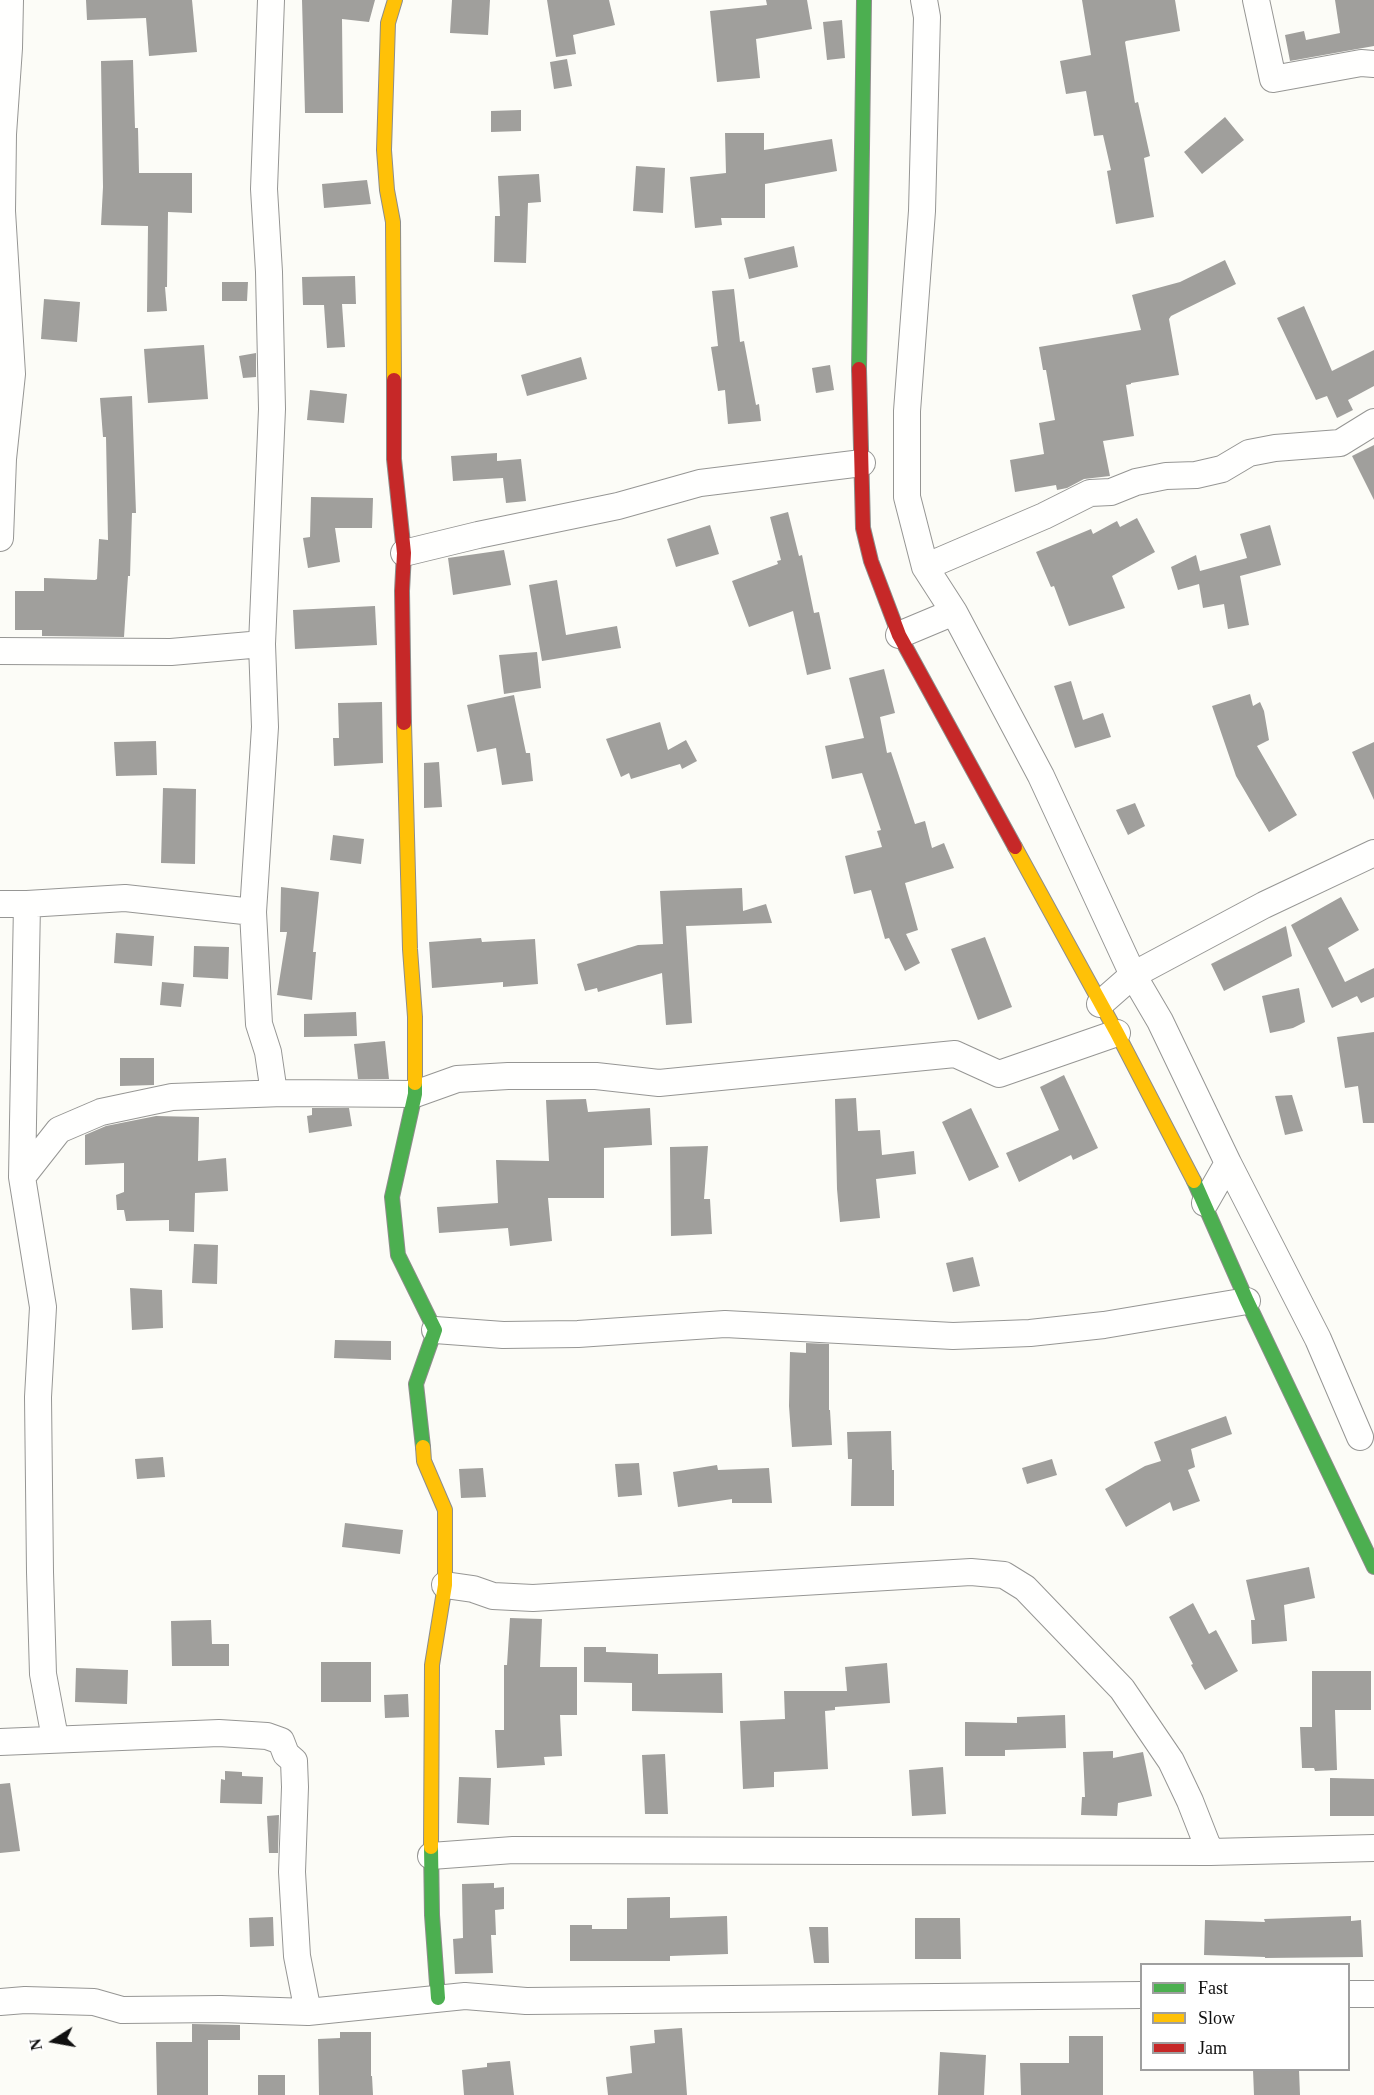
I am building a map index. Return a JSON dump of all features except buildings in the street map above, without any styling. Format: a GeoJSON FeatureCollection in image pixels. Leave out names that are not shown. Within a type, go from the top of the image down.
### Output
{"type":"FeatureCollection","features":[{"type":"Feature","properties":{"kind":"street"},"geometry":{"type":"LineString","coordinates":[[0,538],[3,459],[12,374],[1,211],[10,0]]}},
{"type":"Feature","properties":{"kind":"street"},"geometry":{"type":"LineString","coordinates":[[271,0],[264,189],[269,272],[272,409],[262,644],[265,727],[253,912],[259,1024],[268,1052],[274,1094]]}},
{"type":"Feature","properties":{"kind":"street"},"geometry":{"type":"LineString","coordinates":[[395,0],[388,23],[384,150],[387,190],[393,222],[394,459],[404,553],[402,591],[406,839],[415,1017],[415,1094],[392,1197],[398,1255],[435,1330],[416,1384],[424,1461],[445,1510],[445,1585],[432,1665],[432,1915],[438,1998]]}},
{"type":"Feature","properties":{"kind":"street"},"geometry":{"type":"LineString","coordinates":[[864,0],[858,405],[863,528],[870,561],[899,635],[1117,1033],[1204,1203],[1247,1301],[1374,1567]]}},
{"type":"Feature","properties":{"kind":"street"},"geometry":{"type":"LineString","coordinates":[[924,0],[927,17],[922,211],[907,411],[907,497],[925,567],[954,612],[1041,776],[1133,975],[1160,1021],[1228,1163],[1318,1339],[1360,1437]]}},
{"type":"Feature","properties":{"kind":"street"},"geometry":{"type":"LineString","coordinates":[[1256,0],[1273,79],[1361,63],[1374,64]]}},
{"type":"Feature","properties":{"kind":"street"},"geometry":{"type":"LineString","coordinates":[[925,567],[1044,516],[1090,492],[1111,492],[1136,482],[1222,470],[1249,453],[1275,448],[1340,443],[1374,422]]}},
{"type":"Feature","properties":{"kind":"street"},"geometry":{"type":"LineString","coordinates":[[404,553],[618,506],[700,483],[862,463]]}},
{"type":"Feature","properties":{"kind":"street"},"geometry":{"type":"LineString","coordinates":[[899,635],[954,612]]}},
{"type":"Feature","properties":{"kind":"street"},"geometry":{"type":"LineString","coordinates":[[0,651],[171,652],[262,644]]}},
{"type":"Feature","properties":{"kind":"street"},"geometry":{"type":"LineString","coordinates":[[1100,1004],[1133,975],[1264,905],[1374,853]]}},
{"type":"Feature","properties":{"kind":"street"},"geometry":{"type":"LineString","coordinates":[[0,904],[125,898],[253,912]]}},
{"type":"Feature","properties":{"kind":"street"},"geometry":{"type":"LineString","coordinates":[[27,904],[22,1177],[43,1307],[38,1397],[40,1572],[43,1674],[55,1738]]}},
{"type":"Feature","properties":{"kind":"street"},"geometry":{"type":"LineString","coordinates":[[22,1177],[59,1130],[101,1112],[172,1097],[415,1094],[457,1079],[508,1076],[596,1076],[658,1083],[955,1054],[999,1074],[1117,1033]]}},
{"type":"Feature","properties":{"kind":"street"},"geometry":{"type":"LineString","coordinates":[[1204,1203],[1228,1163]]}},
{"type":"Feature","properties":{"kind":"street"},"geometry":{"type":"LineString","coordinates":[[435,1330],[503,1335],[578,1334],[725,1324],[953,1336],[1030,1333],[1104,1325],[1247,1301]]}},
{"type":"Feature","properties":{"kind":"street"},"geometry":{"type":"LineString","coordinates":[[445,1585],[473,1589],[494,1596],[533,1598],[970,1572],[1004,1575],[1025,1588],[1122,1689],[1171,1761],[1210,1852]]}},
{"type":"Feature","properties":{"kind":"street"},"geometry":{"type":"LineString","coordinates":[[0,1742],[219,1733],[267,1736],[281,1741],[286,1754],[294,1761],[292,1872],[294,1914],[297,1956],[308,2012]]}},
{"type":"Feature","properties":{"kind":"street"},"geometry":{"type":"LineString","coordinates":[[431,1856],[513,1850],[1210,1852],[1374,1848]]}},
{"type":"Feature","properties":{"kind":"street"},"geometry":{"type":"LineString","coordinates":[[1350,1994],[1374,1994]]}},
{"type":"Feature","properties":{"kind":"street"},"geometry":{"type":"LineString","coordinates":[[0,2002],[25,2000],[94,2002],[122,2010],[221,2009],[308,2012],[465,1996],[538,2001],[1140,1995]]}},
{"type":"Feature","properties":{"kind":"traffic: fast"},"geometry":{"type":"LineString","coordinates":[[859,369],[864,0]]}},
{"type":"Feature","properties":{"kind":"traffic: fast"},"geometry":{"type":"LineString","coordinates":[[415,1083],[415,1094],[392,1197],[398,1255],[435,1330],[416,1384],[423,1447]]}},
{"type":"Feature","properties":{"kind":"traffic: fast"},"geometry":{"type":"LineString","coordinates":[[1194,1181],[1247,1301],[1374,1567]]}},
{"type":"Feature","properties":{"kind":"traffic: fast"},"geometry":{"type":"LineString","coordinates":[[431,1847],[432,1915],[438,1998]]}},
{"type":"Feature","properties":{"kind":"traffic: slow"},"geometry":{"type":"LineString","coordinates":[[394,380],[393,222],[387,190],[384,150],[388,23],[395,0]]}},
{"type":"Feature","properties":{"kind":"traffic: slow"},"geometry":{"type":"LineString","coordinates":[[404,723],[410,949],[415,1017],[415,1083]]}},
{"type":"Feature","properties":{"kind":"traffic: slow"},"geometry":{"type":"LineString","coordinates":[[1015,847],[1117,1033],[1194,1181]]}},
{"type":"Feature","properties":{"kind":"traffic: slow"},"geometry":{"type":"LineString","coordinates":[[423,1447],[424,1461],[445,1510],[445,1585],[432,1665],[431,1847]]}},
{"type":"Feature","properties":{"kind":"traffic: jam"},"geometry":{"type":"LineString","coordinates":[[859,369],[863,528],[871,561],[899,635],[1015,847]]}},
{"type":"Feature","properties":{"kind":"traffic: jam"},"geometry":{"type":"LineString","coordinates":[[394,380],[394,459],[404,553],[402,591],[404,723]]}}]}
